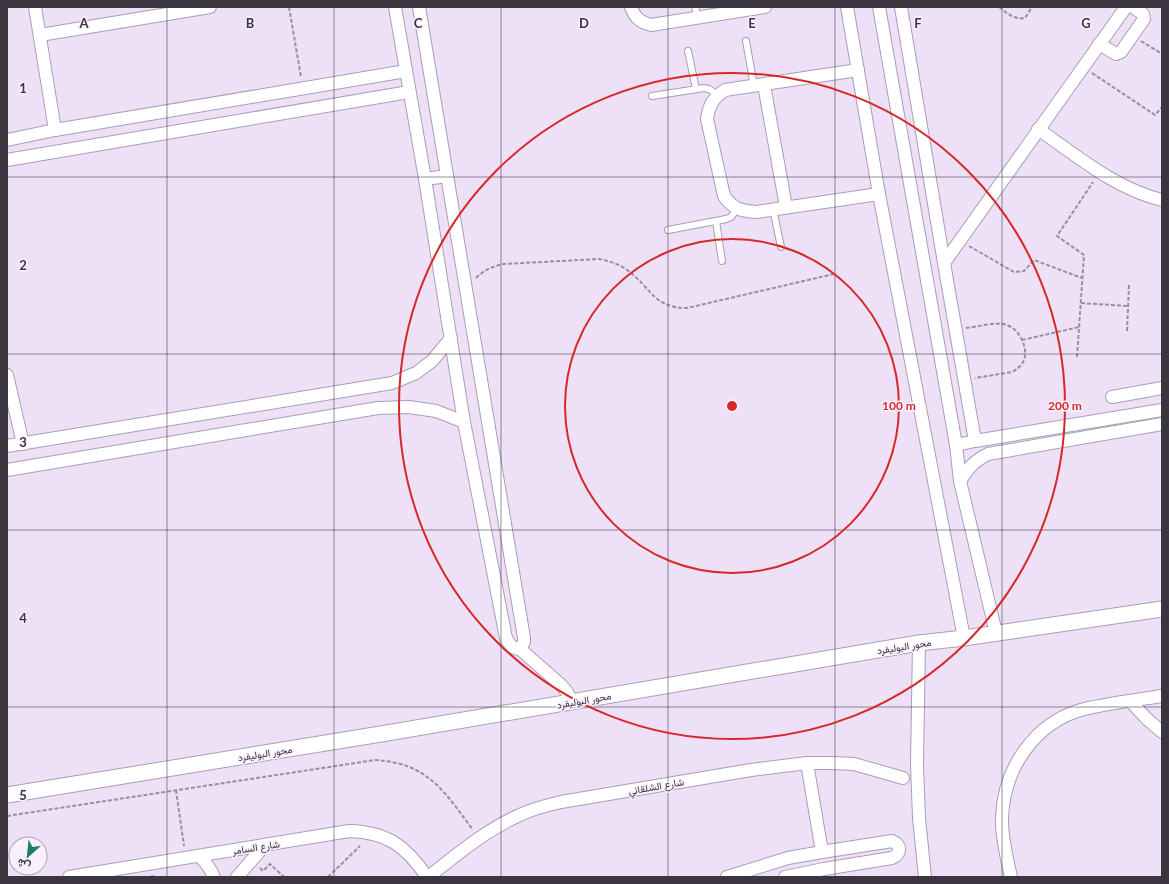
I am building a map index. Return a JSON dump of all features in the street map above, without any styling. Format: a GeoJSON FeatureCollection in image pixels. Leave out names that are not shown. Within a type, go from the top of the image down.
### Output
{"type":"FeatureCollection","features":[{"type":"Feature","properties":{"kind":"street"},"geometry":{"type":"LineString","coordinates":[[35,7],[55,130]]}},
{"type":"Feature","properties":{"kind":"street"},"geometry":{"type":"LineString","coordinates":[[40,36],[210,7]]}},
{"type":"Feature","properties":{"kind":"street"},"geometry":{"type":"LineString","coordinates":[[395,7],[425,179],[464,422],[506,638],[512,647],[520,649],[561,685],[567,692],[572,702]]}},
{"type":"Feature","properties":{"kind":"street"},"geometry":{"type":"LineString","coordinates":[[419,7],[524,638],[524,642],[520,649]]}},
{"type":"Feature","properties":{"kind":"street"},"geometry":{"type":"LineString","coordinates":[[631,7],[638,19],[651,25],[697,13],[765,7]]}},
{"type":"Feature","properties":{"kind":"street"},"geometry":{"type":"LineString","coordinates":[[847,7],[879,194],[964,638]]}},
{"type":"Feature","properties":{"kind":"street"},"geometry":{"type":"LineString","coordinates":[[879,7],[956,445],[960,481],[996,633]]}},
{"type":"Feature","properties":{"kind":"street"},"geometry":{"type":"LineString","coordinates":[[901,7],[975,441]]}},
{"type":"Feature","properties":{"kind":"street"},"geometry":{"type":"LineString","coordinates":[[944,263],[1038,129],[1099,44],[1126,8],[1141,12],[1144,19],[1119,54],[1116,54],[1099,44]]}},
{"type":"Feature","properties":{"kind":"street"},"geometry":{"type":"LineString","coordinates":[[858,70],[726,90],[718,95],[712,102],[708,110],[707,119],[724,196],[729,203],[737,208],[756,212],[879,194]]}},
{"type":"Feature","properties":{"kind":"street"},"geometry":{"type":"LineString","coordinates":[[7,140],[55,130],[406,71]]}},
{"type":"Feature","properties":{"kind":"street"},"geometry":{"type":"LineString","coordinates":[[759,86],[786,207]]}},
{"type":"Feature","properties":{"kind":"street"},"geometry":{"type":"LineString","coordinates":[[7,160],[409,92]]}},
{"type":"Feature","properties":{"kind":"street"},"geometry":{"type":"LineString","coordinates":[[1038,129],[1100,172],[1136,192],[1162,200]]}},
{"type":"Feature","properties":{"kind":"street"},"geometry":{"type":"LineString","coordinates":[[425,179],[447,176]]}},
{"type":"Feature","properties":{"kind":"street"},"geometry":{"type":"LineString","coordinates":[[7,446],[392,383],[416,373],[432,360],[451,338]]}},
{"type":"Feature","properties":{"kind":"street"},"geometry":{"type":"LineString","coordinates":[[7,375],[23,444]]}},
{"type":"Feature","properties":{"kind":"street"},"geometry":{"type":"LineString","coordinates":[[1112,397],[1162,388]]}},
{"type":"Feature","properties":{"kind":"street"},"geometry":{"type":"LineString","coordinates":[[7,470],[378,408],[409,407],[436,411],[464,422]]}},
{"type":"Feature","properties":{"kind":"street"},"geometry":{"type":"LineString","coordinates":[[956,445],[1162,410]]}},
{"type":"Feature","properties":{"kind":"street"},"geometry":{"type":"LineString","coordinates":[[960,481],[967,470],[976,461],[988,454],[1162,424]]}},
{"type":"Feature","properties":{"kind":"street","name":"محور البوليفرد"},"geometry":{"type":"LineString","coordinates":[[7,795],[919,643],[964,638],[1162,609]]}},
{"type":"Feature","properties":{"kind":"street"},"geometry":{"type":"LineString","coordinates":[[919,643],[917,765],[919,818],[925,877]]}},
{"type":"Feature","properties":{"kind":"street"},"geometry":{"type":"LineString","coordinates":[[1011,877],[1004,842],[1002,818],[1004,794],[1012,771],[1024,750],[1041,732],[1061,719],[1083,710],[1162,696]]}},
{"type":"Feature","properties":{"kind":"street"},"geometry":{"type":"LineString","coordinates":[[1130,701],[1146,719],[1162,732]]}},
{"type":"Feature","properties":{"kind":"street","name":"شارع الشلقاني"},"geometry":{"type":"LineString","coordinates":[[428,877],[480,838],[503,823],[523,813],[541,807],[573,800],[751,770],[807,763],[832,762],[854,764],[903,778]]}},
{"type":"Feature","properties":{"kind":"street"},"geometry":{"type":"LineString","coordinates":[[807,763],[822,852]]}},
{"type":"Feature","properties":{"kind":"street","name":"شارع السامر"},"geometry":{"type":"LineString","coordinates":[[69,877],[350,831],[372,833],[403,848],[419,864],[428,877]]}},
{"type":"Feature","properties":{"kind":"street"},"geometry":{"type":"LineString","coordinates":[[727,877],[788,858],[822,852],[892,841],[896,842],[900,849],[899,853],[892,858],[785,877]]}},
{"type":"Feature","properties":{"kind":"street"},"geometry":{"type":"LineString","coordinates":[[237,877],[264,845]]}},
{"type":"Feature","properties":{"kind":"street"},"geometry":{"type":"LineString","coordinates":[[199,856],[205,862],[214,877]]}},
{"type":"Feature","properties":{"kind":"lane"},"geometry":{"type":"LineString","coordinates":[[746,41],[759,86]]}},
{"type":"Feature","properties":{"kind":"lane"},"geometry":{"type":"LineString","coordinates":[[688,51],[696,89]]}},
{"type":"Feature","properties":{"kind":"lane"},"geometry":{"type":"LineString","coordinates":[[652,96],[704,88],[709,89],[718,95]]}},
{"type":"Feature","properties":{"kind":"lane"},"geometry":{"type":"LineString","coordinates":[[668,230],[726,219],[731,217],[737,208]]}},
{"type":"Feature","properties":{"kind":"lane"},"geometry":{"type":"LineString","coordinates":[[773,209],[781,247]]}},
{"type":"Feature","properties":{"kind":"lane"},"geometry":{"type":"LineString","coordinates":[[716,221],[722,261]]}},
{"type":"Feature","properties":{"kind":"path"},"geometry":{"type":"LineString","coordinates":[[289,7],[303,88]]}},
{"type":"Feature","properties":{"kind":"path"},"geometry":{"type":"LineString","coordinates":[[999,7],[1013,18],[1019,19],[1025,18],[1032,7]]}},
{"type":"Feature","properties":{"kind":"path"},"geometry":{"type":"LineString","coordinates":[[1133,35],[1162,54]]}},
{"type":"Feature","properties":{"kind":"path"},"geometry":{"type":"LineString","coordinates":[[1083,67],[1154,115],[1162,107]]}},
{"type":"Feature","properties":{"kind":"path"},"geometry":{"type":"LineString","coordinates":[[1077,357],[1084,255],[1057,236],[1100,172]]}},
{"type":"Feature","properties":{"kind":"path"},"geometry":{"type":"LineString","coordinates":[[959,241],[1014,272],[1024,271],[1034,260],[1082,278]]}},
{"type":"Feature","properties":{"kind":"path"},"geometry":{"type":"LineString","coordinates":[[466,290],[479,275],[494,266],[504,264],[599,259],[614,263],[628,270],[660,302],[673,307],[687,308],[834,274]]}},
{"type":"Feature","properties":{"kind":"path"},"geometry":{"type":"LineString","coordinates":[[1127,330],[1129,285]]}},
{"type":"Feature","properties":{"kind":"path"},"geometry":{"type":"LineString","coordinates":[[1081,303],[1128,306]]}},
{"type":"Feature","properties":{"kind":"path"},"geometry":{"type":"LineString","coordinates":[[955,330],[1002,324],[1016,330],[1024,346],[1025,358],[1017,370],[964,380]]}},
{"type":"Feature","properties":{"kind":"path"},"geometry":{"type":"LineString","coordinates":[[1022,340],[1079,327]]}},
{"type":"Feature","properties":{"kind":"path"},"geometry":{"type":"LineString","coordinates":[[7,816],[375,760],[389,760],[404,764],[432,780],[480,838]]}},
{"type":"Feature","properties":{"kind":"path"},"geometry":{"type":"LineString","coordinates":[[176,790],[186,858]]}},
{"type":"Feature","properties":{"kind":"path"},"geometry":{"type":"LineString","coordinates":[[328,877],[360,846]]}},
{"type":"Feature","properties":{"kind":"path"},"geometry":{"type":"LineString","coordinates":[[252,860],[263,871],[270,864],[284,877]]}}]}
